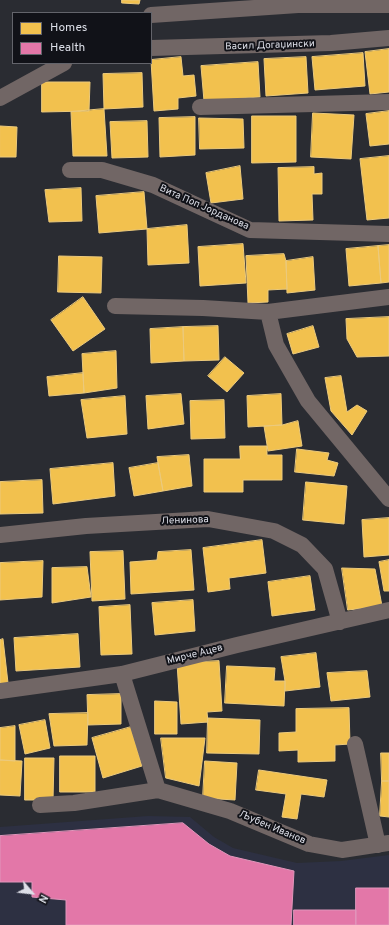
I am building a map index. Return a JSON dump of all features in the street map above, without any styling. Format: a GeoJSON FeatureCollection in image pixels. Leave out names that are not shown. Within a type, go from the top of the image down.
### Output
{"type":"FeatureCollection","features":[{"type":"Feature","properties":{"kind":"street"},"geometry":{"type":"LineString","coordinates":[[152,14],[298,5],[389,5]]}},
{"type":"Feature","properties":{"kind":"street","name":"Васил Догаџински"},"geometry":{"type":"LineString","coordinates":[[152,48],[324,44],[389,38]]}},
{"type":"Feature","properties":{"kind":"street"},"geometry":{"type":"LineString","coordinates":[[0,98],[62,64]]}},
{"type":"Feature","properties":{"kind":"street"},"geometry":{"type":"LineString","coordinates":[[200,107],[389,102]]}},
{"type":"Feature","properties":{"kind":"street","name":"Вита Поп Јорданова"},"geometry":{"type":"LineString","coordinates":[[70,170],[102,170],[153,185],[250,230],[389,234]]}},
{"type":"Feature","properties":{"kind":"street"},"geometry":{"type":"LineString","coordinates":[[115,306],[203,308],[268,312],[389,297]]}},
{"type":"Feature","properties":{"kind":"street"},"geometry":{"type":"LineString","coordinates":[[268,312],[276,345],[308,401],[389,499]]}},
{"type":"Feature","properties":{"kind":"street","name":"Ленинова"},"geometry":{"type":"LineString","coordinates":[[0,535],[86,526],[208,519],[274,530],[302,545],[325,569],[340,622]]}},
{"type":"Feature","properties":{"kind":"street","name":"Мирче Ацев"},"geometry":{"type":"LineString","coordinates":[[0,691],[122,674],[237,645],[389,610]]}},
{"type":"Feature","properties":{"kind":"street"},"geometry":{"type":"LineString","coordinates":[[122,674],[158,790]]}},
{"type":"Feature","properties":{"kind":"street"},"geometry":{"type":"LineString","coordinates":[[355,744],[384,844]]}},
{"type":"Feature","properties":{"kind":"street","name":"Љубен Иванов"},"geometry":{"type":"LineString","coordinates":[[40,805],[74,803],[158,790],[230,811],[309,844],[342,850],[384,844]]}},
{"type":"Feature","properties":{"kind":"shaded area"},"geometry":{"type":"Polygon","coordinates":[[[148,816],[190,817],[214,837],[233,848],[297,863],[341,861],[389,855],[389,925],[0,925],[0,827],[148,816]]]}},
{"type":"Feature","properties":{"kind":"building: Homes"},"geometry":{"type":"Polygon","coordinates":[[[122,0],[140,0],[139,4],[122,3],[122,0]]]}},
{"type":"Feature","properties":{"kind":"building: Homes"},"geometry":{"type":"Polygon","coordinates":[[[389,49],[389,92],[370,94],[365,52],[389,49]]]}},
{"type":"Feature","properties":{"kind":"building: Homes"},"geometry":{"type":"Polygon","coordinates":[[[363,53],[365,86],[315,90],[312,57],[363,53]]]}},
{"type":"Feature","properties":{"kind":"building: Homes"},"geometry":{"type":"Polygon","coordinates":[[[181,57],[183,76],[194,75],[196,96],[178,98],[178,109],[154,111],[152,60],[181,57]]]}},
{"type":"Feature","properties":{"kind":"building: Homes"},"geometry":{"type":"Polygon","coordinates":[[[306,57],[308,93],[266,96],[264,59],[306,57]]]}},
{"type":"Feature","properties":{"kind":"building: Homes"},"geometry":{"type":"Polygon","coordinates":[[[258,62],[260,97],[204,101],[201,66],[258,62]]]}},
{"type":"Feature","properties":{"kind":"building: Homes"},"geometry":{"type":"Polygon","coordinates":[[[142,73],[143,107],[104,109],[103,74],[142,73]]]}},
{"type":"Feature","properties":{"kind":"building: Homes"},"geometry":{"type":"Polygon","coordinates":[[[42,82],[90,82],[89,111],[42,112],[42,82]]]}},
{"type":"Feature","properties":{"kind":"building: Homes"},"geometry":{"type":"Polygon","coordinates":[[[104,109],[107,156],[73,156],[71,112],[104,109]]]}},
{"type":"Feature","properties":{"kind":"building: Homes"},"geometry":{"type":"Polygon","coordinates":[[[389,111],[389,144],[370,146],[366,114],[389,111]]]}},
{"type":"Feature","properties":{"kind":"building: Homes"},"geometry":{"type":"Polygon","coordinates":[[[313,113],[354,115],[351,159],[311,157],[313,113]]]}},
{"type":"Feature","properties":{"kind":"building: Homes"},"geometry":{"type":"Polygon","coordinates":[[[252,116],[296,116],[296,162],[252,163],[252,116]]]}},
{"type":"Feature","properties":{"kind":"building: Homes"},"geometry":{"type":"Polygon","coordinates":[[[195,117],[195,155],[160,157],[159,118],[195,117]]]}},
{"type":"Feature","properties":{"kind":"building: Homes"},"geometry":{"type":"Polygon","coordinates":[[[199,118],[243,119],[244,148],[200,149],[199,118]]]}},
{"type":"Feature","properties":{"kind":"building: Homes"},"geometry":{"type":"Polygon","coordinates":[[[147,121],[148,157],[112,158],[110,122],[147,121]]]}},
{"type":"Feature","properties":{"kind":"building: Homes"},"geometry":{"type":"Polygon","coordinates":[[[0,126],[17,127],[16,157],[0,157],[0,126]]]}},
{"type":"Feature","properties":{"kind":"building: Homes"},"geometry":{"type":"Polygon","coordinates":[[[389,156],[389,218],[367,220],[360,159],[389,156]]]}},
{"type":"Feature","properties":{"kind":"building: Homes"},"geometry":{"type":"Polygon","coordinates":[[[240,166],[243,199],[211,203],[206,173],[240,166]]]}},
{"type":"Feature","properties":{"kind":"building: Homes"},"geometry":{"type":"Polygon","coordinates":[[[314,167],[314,174],[322,173],[322,194],[312,194],[313,220],[279,221],[278,168],[314,167]]]}},
{"type":"Feature","properties":{"kind":"building: Homes"},"geometry":{"type":"Polygon","coordinates":[[[81,188],[82,221],[49,222],[45,190],[81,188]]]}},
{"type":"Feature","properties":{"kind":"building: Homes"},"geometry":{"type":"Polygon","coordinates":[[[144,192],[147,229],[99,233],[96,196],[144,192]]]}},
{"type":"Feature","properties":{"kind":"building: Homes"},"geometry":{"type":"Polygon","coordinates":[[[187,225],[189,263],[148,265],[147,229],[187,225]]]}},
{"type":"Feature","properties":{"kind":"building: Homes"},"geometry":{"type":"Polygon","coordinates":[[[243,244],[246,283],[200,286],[198,247],[243,244]]]}},
{"type":"Feature","properties":{"kind":"building: Homes"},"geometry":{"type":"Polygon","coordinates":[[[389,245],[389,282],[381,283],[378,246],[389,245]]]}},
{"type":"Feature","properties":{"kind":"building: Homes"},"geometry":{"type":"Polygon","coordinates":[[[378,246],[381,283],[349,286],[346,249],[378,246]]]}},
{"type":"Feature","properties":{"kind":"building: Homes"},"geometry":{"type":"Polygon","coordinates":[[[284,254],[286,261],[287,289],[268,290],[268,302],[248,303],[246,256],[284,254]]]}},
{"type":"Feature","properties":{"kind":"building: Homes"},"geometry":{"type":"Polygon","coordinates":[[[59,256],[102,257],[101,293],[58,292],[59,256]]]}},
{"type":"Feature","properties":{"kind":"building: Homes"},"geometry":{"type":"Polygon","coordinates":[[[313,257],[315,290],[287,293],[286,261],[313,257]]]}},
{"type":"Feature","properties":{"kind":"building: Homes"},"geometry":{"type":"Polygon","coordinates":[[[83,297],[105,329],[73,351],[51,320],[83,297]]]}},
{"type":"Feature","properties":{"kind":"building: Homes"},"geometry":{"type":"Polygon","coordinates":[[[389,317],[389,356],[357,357],[347,339],[346,319],[389,317]]]}},
{"type":"Feature","properties":{"kind":"building: Homes"},"geometry":{"type":"Polygon","coordinates":[[[218,326],[219,360],[184,361],[183,327],[218,326]]]}},
{"type":"Feature","properties":{"kind":"building: Homes"},"geometry":{"type":"Polygon","coordinates":[[[313,326],[319,347],[293,354],[287,334],[313,326]]]}},
{"type":"Feature","properties":{"kind":"building: Homes"},"geometry":{"type":"Polygon","coordinates":[[[183,327],[184,361],[151,363],[150,329],[183,327]]]}},
{"type":"Feature","properties":{"kind":"building: Homes"},"geometry":{"type":"Polygon","coordinates":[[[116,351],[117,388],[84,393],[82,354],[116,351]]]}},
{"type":"Feature","properties":{"kind":"building: Homes"},"geometry":{"type":"Polygon","coordinates":[[[225,357],[244,373],[227,392],[208,376],[225,357]]]}},
{"type":"Feature","properties":{"kind":"building: Homes"},"geometry":{"type":"Polygon","coordinates":[[[83,373],[84,393],[49,396],[47,377],[83,373]]]}},
{"type":"Feature","properties":{"kind":"building: Homes"},"geometry":{"type":"Polygon","coordinates":[[[341,376],[347,412],[357,405],[367,411],[352,435],[331,411],[325,378],[341,376]]]}},
{"type":"Feature","properties":{"kind":"building: Homes"},"geometry":{"type":"Polygon","coordinates":[[[181,394],[184,424],[148,429],[146,396],[181,394]]]}},
{"type":"Feature","properties":{"kind":"building: Homes"},"geometry":{"type":"Polygon","coordinates":[[[281,394],[282,425],[248,427],[247,396],[281,394]]]}},
{"type":"Feature","properties":{"kind":"building: Homes"},"geometry":{"type":"Polygon","coordinates":[[[125,396],[127,434],[87,438],[81,400],[125,396]]]}},
{"type":"Feature","properties":{"kind":"building: Homes"},"geometry":{"type":"Polygon","coordinates":[[[224,400],[225,438],[191,439],[190,401],[224,400]]]}},
{"type":"Feature","properties":{"kind":"building: Homes"},"geometry":{"type":"Polygon","coordinates":[[[298,421],[302,446],[268,451],[264,426],[282,425],[298,421]]]}},
{"type":"Feature","properties":{"kind":"building: Homes"},"geometry":{"type":"Polygon","coordinates":[[[240,446],[267,446],[267,455],[282,455],[282,480],[243,480],[243,492],[204,492],[204,459],[240,459],[240,446]]]}},
{"type":"Feature","properties":{"kind":"building: Homes"},"geometry":{"type":"Polygon","coordinates":[[[297,449],[329,453],[327,460],[338,463],[334,476],[295,472],[297,449]]]}},
{"type":"Feature","properties":{"kind":"building: Homes"},"geometry":{"type":"Polygon","coordinates":[[[189,455],[192,486],[163,491],[157,457],[189,455]]]}},
{"type":"Feature","properties":{"kind":"building: Homes"},"geometry":{"type":"Polygon","coordinates":[[[113,463],[115,496],[53,504],[50,469],[113,463]]]}},
{"type":"Feature","properties":{"kind":"building: Homes"},"geometry":{"type":"Polygon","coordinates":[[[158,463],[163,491],[134,496],[129,468],[158,463]]]}},
{"type":"Feature","properties":{"kind":"building: Homes"},"geometry":{"type":"Polygon","coordinates":[[[42,480],[43,513],[0,514],[0,482],[42,480]]]}},
{"type":"Feature","properties":{"kind":"building: Homes"},"geometry":{"type":"Polygon","coordinates":[[[306,482],[347,486],[344,524],[303,520],[306,482]]]}},
{"type":"Feature","properties":{"kind":"building: Homes"},"geometry":{"type":"Polygon","coordinates":[[[389,518],[389,555],[364,557],[362,520],[389,518]]]}},
{"type":"Feature","properties":{"kind":"building: Homes"},"geometry":{"type":"Polygon","coordinates":[[[262,540],[266,573],[229,578],[230,589],[208,592],[203,548],[262,540]]]}},
{"type":"Feature","properties":{"kind":"building: Homes"},"geometry":{"type":"Polygon","coordinates":[[[191,550],[194,590],[131,594],[130,562],[157,560],[158,552],[191,550]]]}},
{"type":"Feature","properties":{"kind":"building: Homes"},"geometry":{"type":"Polygon","coordinates":[[[123,551],[125,599],[92,601],[90,552],[123,551]]]}},
{"type":"Feature","properties":{"kind":"building: Homes"},"geometry":{"type":"Polygon","coordinates":[[[389,560],[389,591],[384,591],[379,562],[389,560]]]}},
{"type":"Feature","properties":{"kind":"building: Homes"},"geometry":{"type":"Polygon","coordinates":[[[43,561],[42,597],[0,600],[0,563],[43,561]]]}},
{"type":"Feature","properties":{"kind":"building: Homes"},"geometry":{"type":"Polygon","coordinates":[[[87,567],[91,597],[52,603],[52,568],[87,567]]]}},
{"type":"Feature","properties":{"kind":"building: Homes"},"geometry":{"type":"Polygon","coordinates":[[[342,568],[375,569],[382,606],[348,610],[342,568]]]}},
{"type":"Feature","properties":{"kind":"building: Homes"},"geometry":{"type":"Polygon","coordinates":[[[310,576],[315,610],[272,616],[268,582],[310,576]]]}},
{"type":"Feature","properties":{"kind":"building: Homes"},"geometry":{"type":"Polygon","coordinates":[[[193,600],[195,631],[155,635],[152,603],[193,600]]]}},
{"type":"Feature","properties":{"kind":"building: Homes"},"geometry":{"type":"Polygon","coordinates":[[[130,605],[132,654],[101,655],[99,607],[130,605]]]}},
{"type":"Feature","properties":{"kind":"building: Homes"},"geometry":{"type":"Polygon","coordinates":[[[78,634],[80,667],[16,671],[14,638],[78,634]]]}},
{"type":"Feature","properties":{"kind":"building: Homes"},"geometry":{"type":"Polygon","coordinates":[[[3,639],[8,683],[0,684],[0,640],[3,639]]]}},
{"type":"Feature","properties":{"kind":"building: Homes"},"geometry":{"type":"Polygon","coordinates":[[[316,653],[320,687],[285,691],[281,657],[316,653]]]}},
{"type":"Feature","properties":{"kind":"building: Homes"},"geometry":{"type":"Polygon","coordinates":[[[219,661],[222,711],[207,712],[208,722],[181,724],[177,663],[219,661]]]}},
{"type":"Feature","properties":{"kind":"building: Homes"},"geometry":{"type":"Polygon","coordinates":[[[227,666],[275,668],[274,681],[285,681],[284,706],[225,703],[227,666]]]}},
{"type":"Feature","properties":{"kind":"building: Homes"},"geometry":{"type":"Polygon","coordinates":[[[367,671],[370,697],[331,701],[327,673],[367,671]]]}},
{"type":"Feature","properties":{"kind":"building: Homes"},"geometry":{"type":"Polygon","coordinates":[[[121,694],[121,724],[88,725],[87,695],[121,694]]]}},
{"type":"Feature","properties":{"kind":"building: Homes"},"geometry":{"type":"Polygon","coordinates":[[[155,701],[177,702],[177,734],[155,734],[155,701]]]}},
{"type":"Feature","properties":{"kind":"building: Homes"},"geometry":{"type":"Polygon","coordinates":[[[349,708],[350,744],[335,745],[335,761],[298,762],[298,750],[279,751],[279,733],[296,732],[296,709],[349,708]]]}},
{"type":"Feature","properties":{"kind":"building: Homes"},"geometry":{"type":"Polygon","coordinates":[[[88,713],[87,745],[54,746],[49,714],[88,713]]]}},
{"type":"Feature","properties":{"kind":"building: Homes"},"geometry":{"type":"Polygon","coordinates":[[[208,718],[260,720],[259,754],[207,753],[208,718]]]}},
{"type":"Feature","properties":{"kind":"building: Homes"},"geometry":{"type":"Polygon","coordinates":[[[45,720],[50,748],[25,754],[19,725],[45,720]]]}},
{"type":"Feature","properties":{"kind":"building: Homes"},"geometry":{"type":"Polygon","coordinates":[[[15,726],[15,761],[0,760],[0,728],[15,726]]]}},
{"type":"Feature","properties":{"kind":"building: Homes"},"geometry":{"type":"Polygon","coordinates":[[[131,727],[142,766],[103,778],[92,738],[131,727]]]}},
{"type":"Feature","properties":{"kind":"building: Homes"},"geometry":{"type":"Polygon","coordinates":[[[161,738],[205,738],[199,786],[166,778],[161,738]]]}},
{"type":"Feature","properties":{"kind":"building: Homes"},"geometry":{"type":"Polygon","coordinates":[[[381,753],[389,753],[389,781],[382,781],[381,753]]]}},
{"type":"Feature","properties":{"kind":"building: Homes"},"geometry":{"type":"Polygon","coordinates":[[[60,756],[95,756],[95,792],[60,792],[60,756]]]}},
{"type":"Feature","properties":{"kind":"building: Homes"},"geometry":{"type":"Polygon","coordinates":[[[25,758],[54,758],[53,800],[25,800],[25,758]]]}},
{"type":"Feature","properties":{"kind":"building: Homes"},"geometry":{"type":"Polygon","coordinates":[[[0,760],[22,761],[20,796],[0,795],[0,760]]]}},
{"type":"Feature","properties":{"kind":"building: Homes"},"geometry":{"type":"Polygon","coordinates":[[[205,761],[237,763],[235,800],[203,798],[205,761]]]}},
{"type":"Feature","properties":{"kind":"building: Homes"},"geometry":{"type":"Polygon","coordinates":[[[259,770],[327,780],[324,797],[301,794],[297,819],[282,817],[286,794],[256,790],[259,770]]]}},
{"type":"Feature","properties":{"kind":"building: Homes"},"geometry":{"type":"Polygon","coordinates":[[[382,781],[389,781],[389,817],[380,816],[382,781]]]}},
{"type":"Feature","properties":{"kind":"building: Health"},"geometry":{"type":"Polygon","coordinates":[[[183,823],[209,844],[230,856],[294,871],[291,925],[66,925],[66,900],[32,897],[32,882],[0,882],[0,836],[183,823]]]}},
{"type":"Feature","properties":{"kind":"building: Health"},"geometry":{"type":"Polygon","coordinates":[[[356,888],[389,888],[389,925],[356,925],[356,888]]]}},
{"type":"Feature","properties":{"kind":"building: Health"},"geometry":{"type":"Polygon","coordinates":[[[294,910],[356,910],[356,925],[294,925],[294,910]]]}}]}
